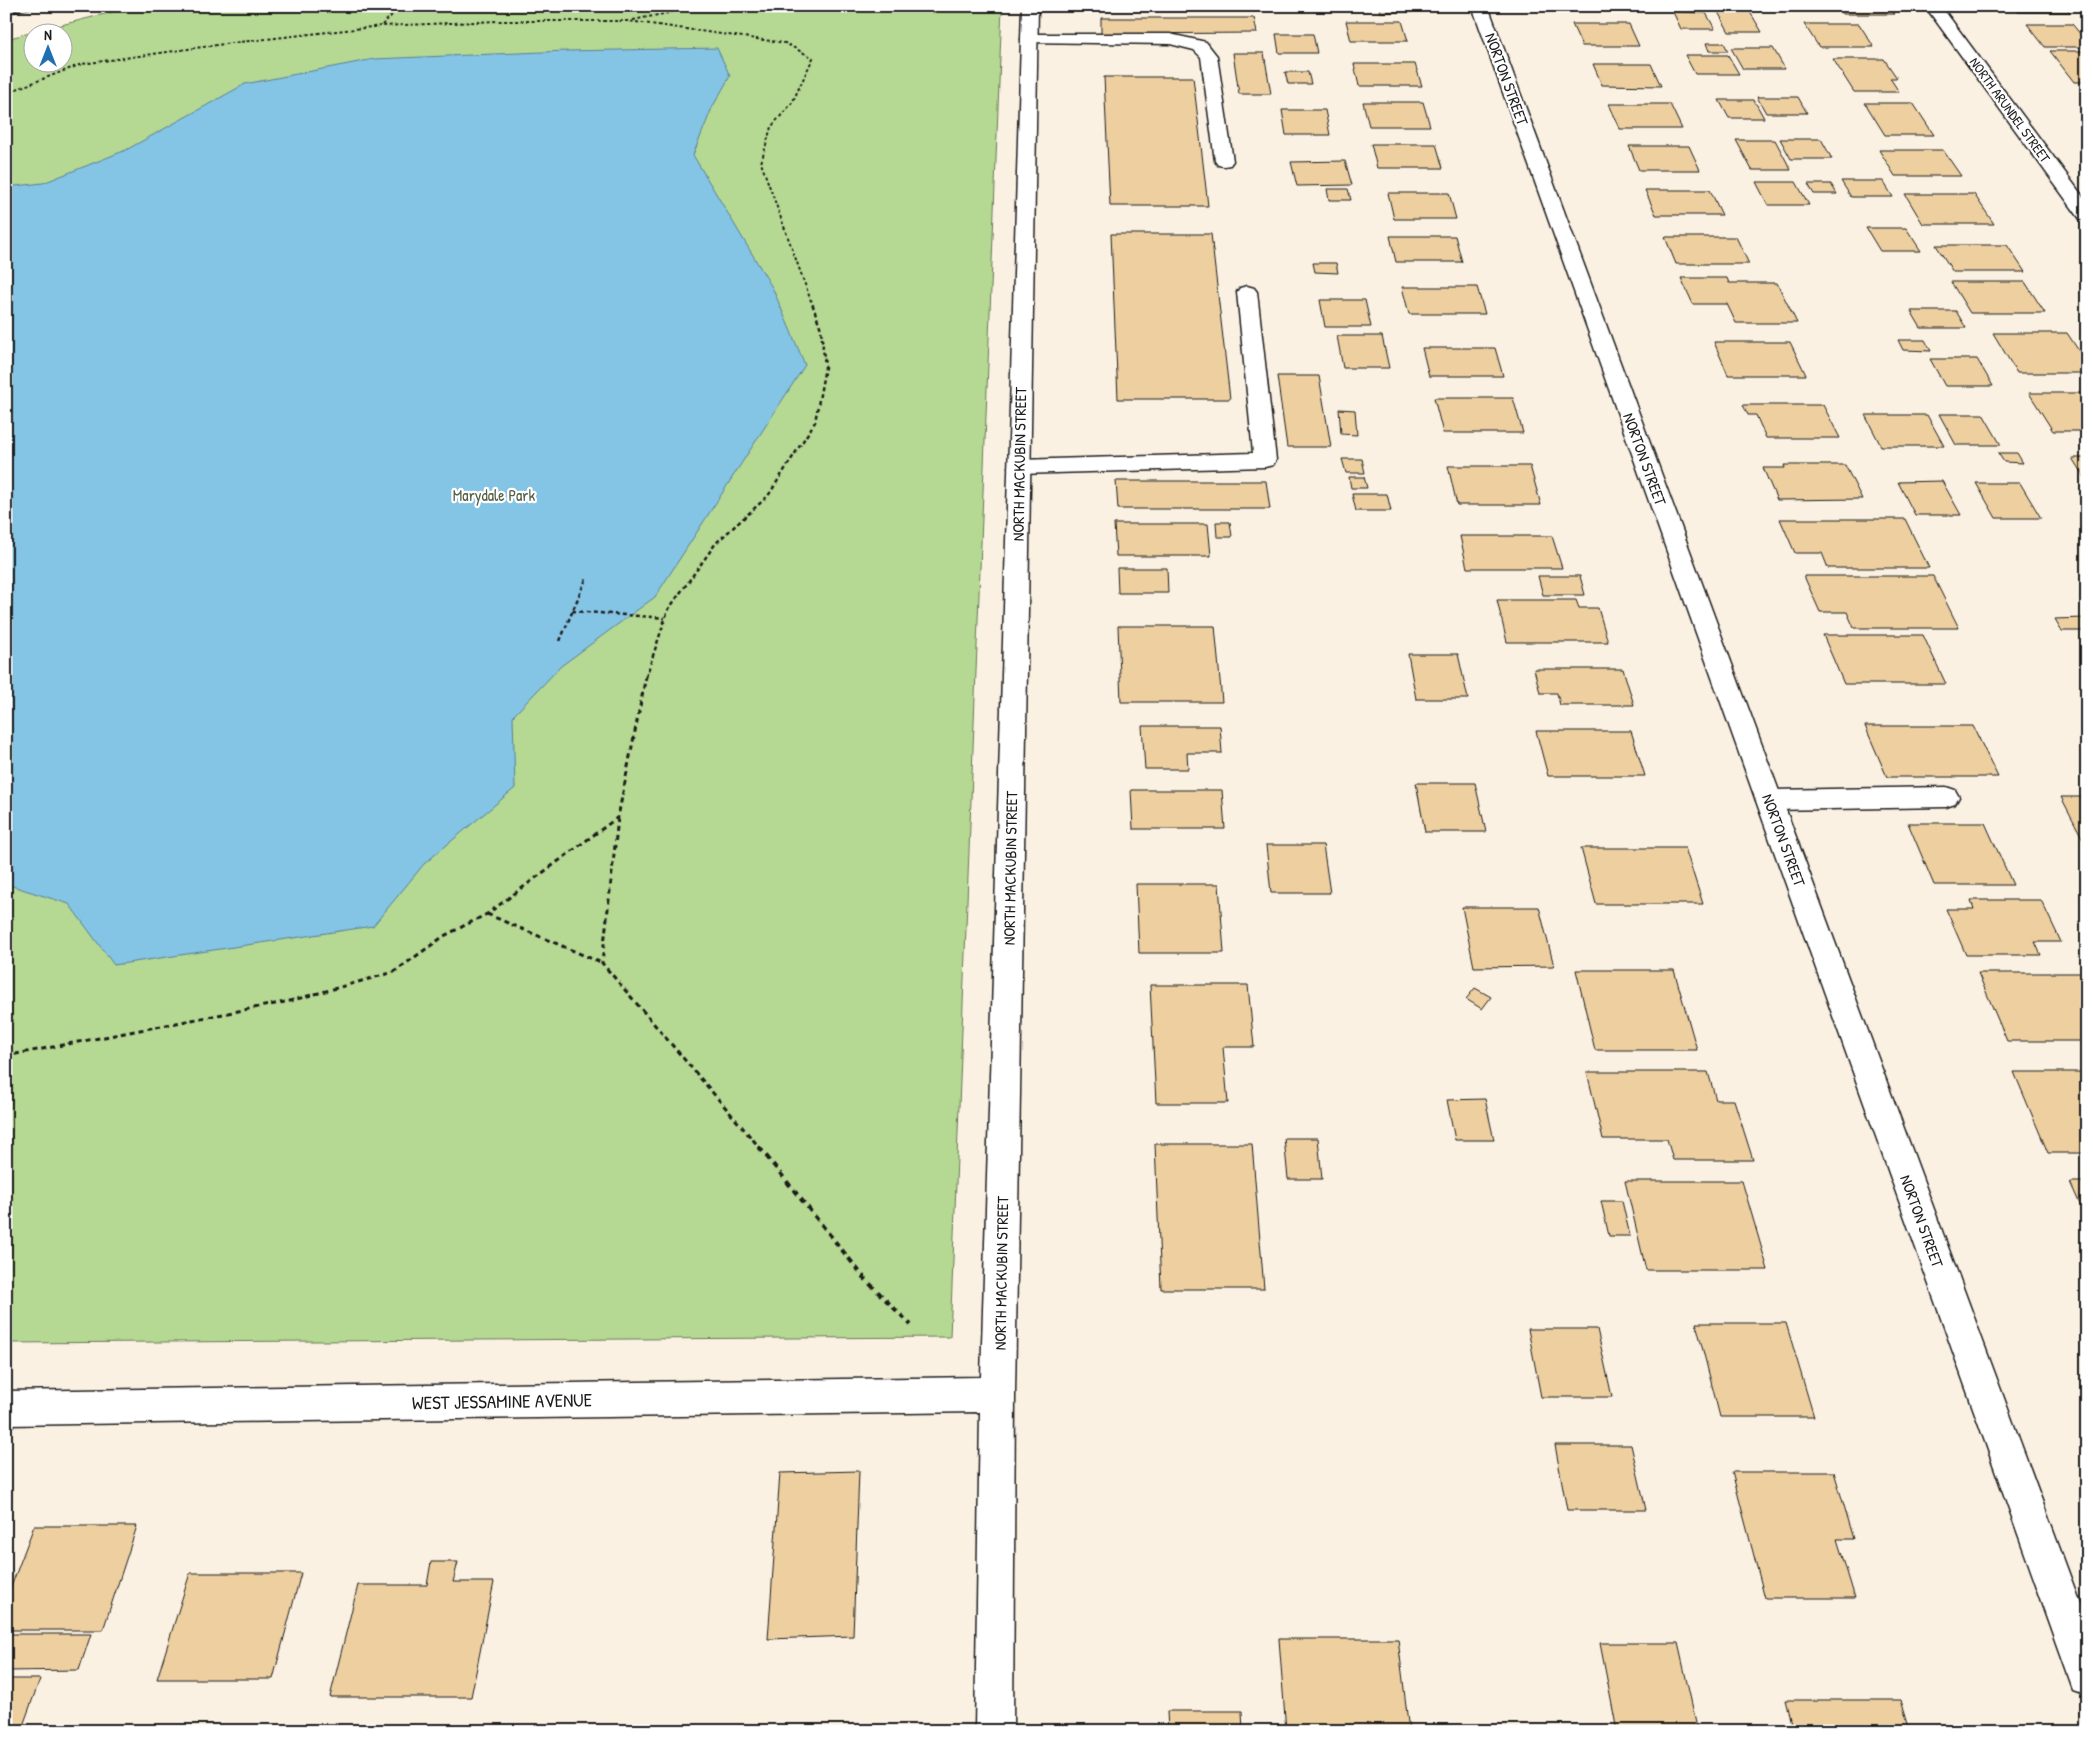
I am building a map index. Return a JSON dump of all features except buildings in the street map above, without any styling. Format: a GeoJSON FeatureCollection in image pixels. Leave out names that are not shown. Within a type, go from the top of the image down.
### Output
{"type":"FeatureCollection","features":[{"type":"Feature","properties":{"kind":"street","name":"NORTH MACKUBIN STREET"},"geometry":{"type":"LineString","coordinates":[[994,1731],[998,1394],[1030,6]]}},
{"type":"Feature","properties":{"kind":"street","name":"NORTON STREET"},"geometry":{"type":"LineString","coordinates":[[1480,6],[2087,1674]]}},
{"type":"Feature","properties":{"kind":"street","name":"NORTH ARUNDEL STREET"},"geometry":{"type":"LineString","coordinates":[[1933,6],[2087,214]]}},
{"type":"Feature","properties":{"kind":"street"},"geometry":{"type":"LineString","coordinates":[[1029,38],[1170,39],[1200,46],[1209,56],[1224,161]]}},
{"type":"Feature","properties":{"kind":"street"},"geometry":{"type":"LineString","coordinates":[[1019,467],[1265,460],[1247,292]]}},
{"type":"Feature","properties":{"kind":"street"},"geometry":{"type":"LineString","coordinates":[[1769,800],[1946,797]]}},
{"type":"Feature","properties":{"kind":"street","name":"WEST JESSAMINE AVENUE"},"geometry":{"type":"LineString","coordinates":[[6,1408],[998,1394]]}},
{"type":"Feature","properties":{"kind":"path"},"geometry":{"type":"LineString","coordinates":[[381,26],[401,6]]}},
{"type":"Feature","properties":{"kind":"path"},"geometry":{"type":"LineString","coordinates":[[629,21],[703,6]]}},
{"type":"Feature","properties":{"kind":"path"},"geometry":{"type":"LineString","coordinates":[[6,93],[82,64],[231,43],[381,26],[499,21],[629,21],[785,43],[813,58],[792,103],[771,127],[761,163],[821,329],[825,367],[815,422],[768,496],[716,543],[668,610],[644,682],[618,817],[602,963]]}},
{"type":"Feature","properties":{"kind":"path"},"geometry":{"type":"LineString","coordinates":[[560,641],[586,580]]}},
{"type":"Feature","properties":{"kind":"path"},"geometry":{"type":"LineString","coordinates":[[572,611],[665,618]]}},
{"type":"Feature","properties":{"kind":"path"},"geometry":{"type":"LineString","coordinates":[[6,1056],[290,1001],[394,972],[444,936],[486,914],[618,817]]}},
{"type":"Feature","properties":{"kind":"path"},"geometry":{"type":"LineString","coordinates":[[486,914],[602,963],[768,1159],[867,1281],[911,1325]]}},
{"type":"Feature","properties":{"kind":"green space","name":"Marydale Park"},"geometry":{"type":"Polygon","coordinates":[[[136,6],[1002,6],[950,1337],[6,1343],[6,39],[22,35],[22,72],[72,72],[72,22],[136,6]]]}},
{"type":"Feature","properties":{"kind":"water"},"geometry":{"type":"Polygon","coordinates":[[[717,48],[730,76],[712,108],[693,155],[773,289],[805,365],[655,597],[561,666],[513,716],[515,788],[424,864],[373,926],[114,965],[69,904],[6,884],[6,187],[43,183],[126,150],[245,84],[374,59],[567,51],[717,48]]]}},
{"type":"Feature","properties":{"kind":"railway"},"geometry":{"type":"LineString","coordinates":[[6,13],[34,6]]}}]}
